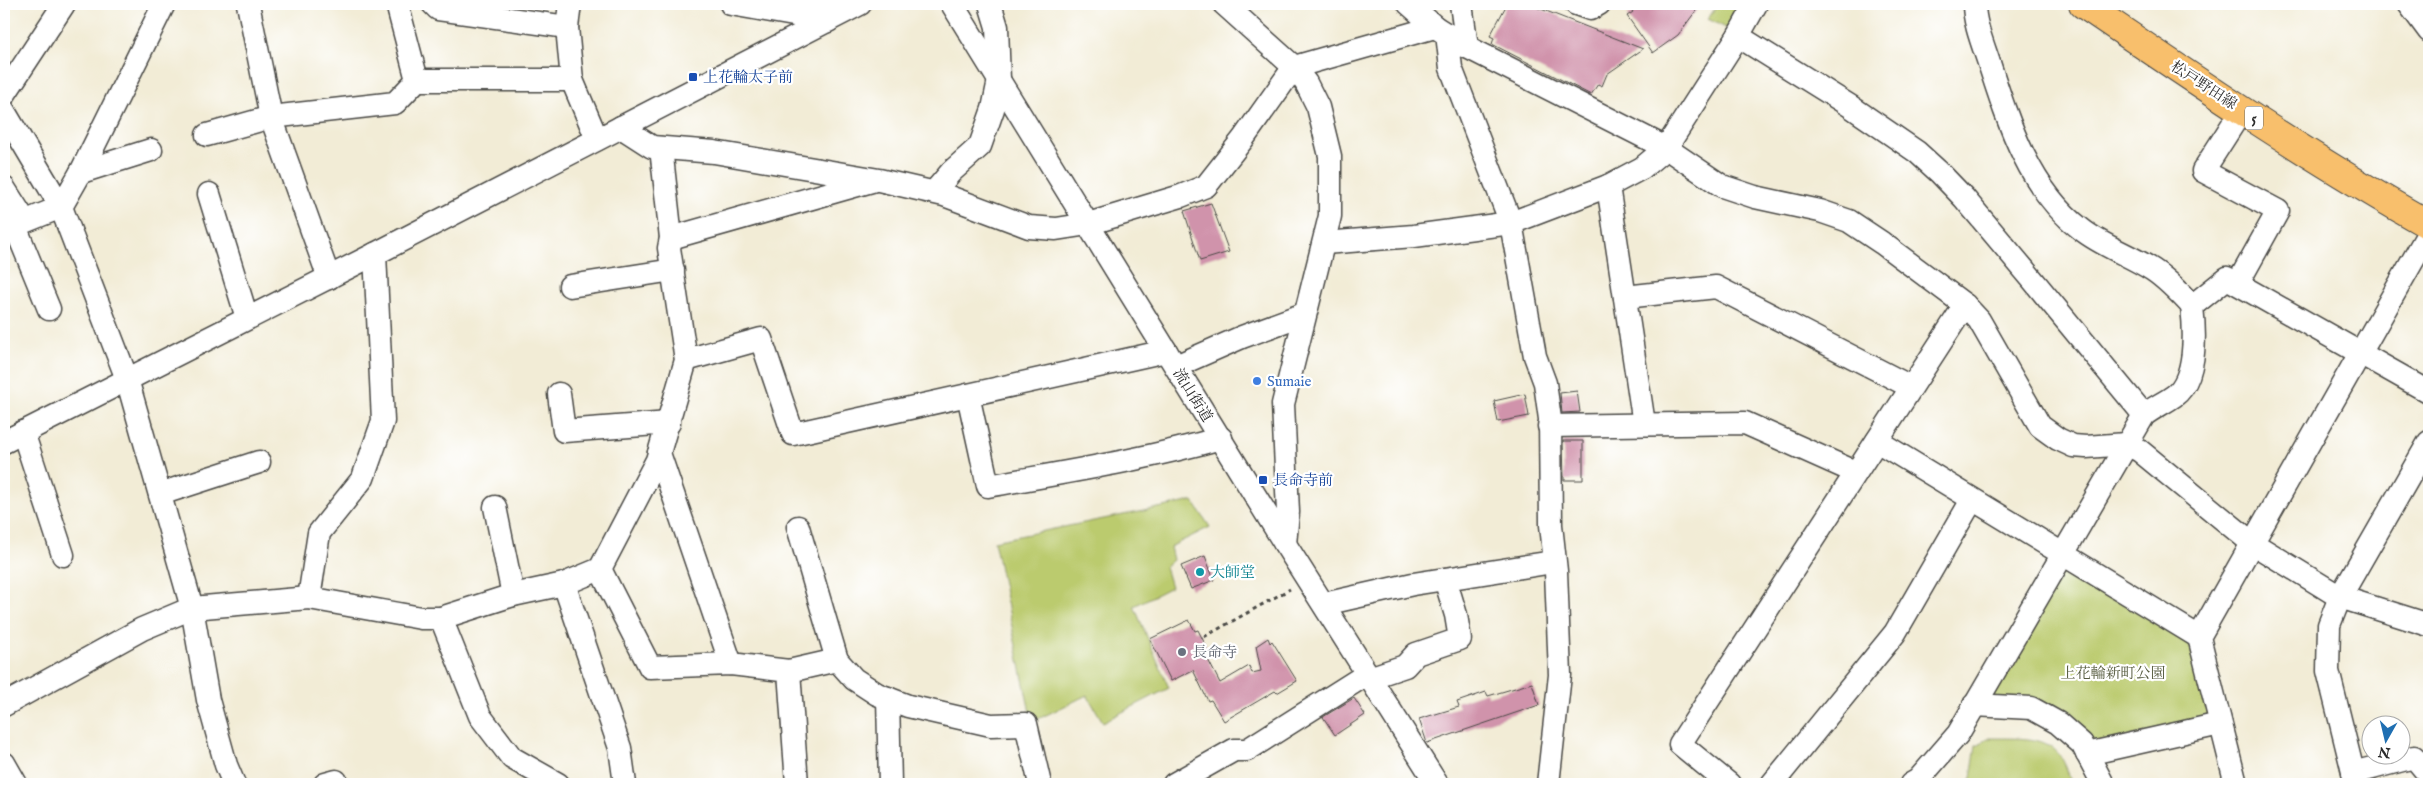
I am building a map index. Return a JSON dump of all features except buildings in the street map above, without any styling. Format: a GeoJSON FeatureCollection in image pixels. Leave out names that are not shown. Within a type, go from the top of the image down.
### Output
{"type":"FeatureCollection","features":[{"type":"Feature","properties":{"kind":"main road","name":"松戸野田線"},"geometry":{"type":"LineString","coordinates":[[2083,4],[2344,176],[2429,225]]}},
{"type":"Feature","properties":{"kind":"street"},"geometry":{"type":"LineString","coordinates":[[4,95],[64,4]]}},
{"type":"Feature","properties":{"kind":"street"},"geometry":{"type":"LineString","coordinates":[[14,226],[61,207],[81,172],[164,4]]}},
{"type":"Feature","properties":{"kind":"street"},"geometry":{"type":"LineString","coordinates":[[248,4],[271,117],[329,278]]}},
{"type":"Feature","properties":{"kind":"street"},"geometry":{"type":"LineString","coordinates":[[397,4],[417,80]]}},
{"type":"Feature","properties":{"kind":"street"},"geometry":{"type":"LineString","coordinates":[[433,4],[438,10],[567,28]]}},
{"type":"Feature","properties":{"kind":"street"},"geometry":{"type":"LineString","coordinates":[[570,4],[567,28],[572,80],[597,139]]}},
{"type":"Feature","properties":{"kind":"street"},"geometry":{"type":"LineString","coordinates":[[731,4],[828,20]]}},
{"type":"Feature","properties":{"kind":"street"},"geometry":{"type":"LineString","coordinates":[[63,555],[14,437],[329,278],[860,4]]}},
{"type":"Feature","properties":{"kind":"street","name":"流山街道"},"geometry":{"type":"LineString","coordinates":[[952,4],[1285,544],[1437,784]]}},
{"type":"Feature","properties":{"kind":"street"},"geometry":{"type":"LineString","coordinates":[[934,192],[951,172],[980,146],[993,109],[999,80],[997,27],[990,4]]}},
{"type":"Feature","properties":{"kind":"street"},"geometry":{"type":"LineString","coordinates":[[1224,4],[1294,67],[1306,83],[1318,107],[1330,156],[1330,216],[1283,404],[1283,446],[1288,512],[1285,544]]}},
{"type":"Feature","properties":{"kind":"street"},"geometry":{"type":"LineString","coordinates":[[1409,4],[1441,31],[1468,47],[1666,148],[1722,186],[1755,198],[1820,211],[1849,221],[1882,243],[1965,305],[1988,335],[2040,426],[2058,439],[2074,446],[2086,447],[2126,444],[2140,451],[2252,543],[2340,597],[2429,625]]}},
{"type":"Feature","properties":{"kind":"street"},"geometry":{"type":"LineString","coordinates":[[1461,4],[1468,47]]}},
{"type":"Feature","properties":{"kind":"street"},"geometry":{"type":"LineString","coordinates":[[1576,4],[1590,9],[1598,4]]}},
{"type":"Feature","properties":{"kind":"street"},"geometry":{"type":"LineString","coordinates":[[1324,243],[1414,236],[1511,223],[1608,186],[1642,168],[1666,148],[1738,36],[1756,4]]}},
{"type":"Feature","properties":{"kind":"street"},"geometry":{"type":"LineString","coordinates":[[1911,784],[1918,780],[1958,734],[2061,554],[2144,415],[2174,396],[2182,386],[2190,364],[2194,343],[2192,306],[2167,280],[2153,270],[2081,229],[2051,200],[2029,168],[2005,111],[1980,36],[1974,4]]}},
{"type":"Feature","properties":{"kind":"street"},"geometry":{"type":"LineString","coordinates":[[2409,4],[2429,31]]}},
{"type":"Feature","properties":{"kind":"street"},"geometry":{"type":"LineString","coordinates":[[621,127],[652,147],[714,152],[879,180],[934,192],[1029,227],[1056,229],[1088,224],[1181,196],[1206,186],[1243,139],[1294,67],[1441,31]]}},
{"type":"Feature","properties":{"kind":"street"},"geometry":{"type":"LineString","coordinates":[[1441,31],[1451,68],[1511,223],[1535,356],[1545,382],[1549,426],[1553,562],[1556,580],[1560,675],[1548,784]]}},
{"type":"Feature","properties":{"kind":"street"},"geometry":{"type":"LineString","coordinates":[[1738,36],[1850,106],[1917,152],[1964,198],[2144,415]]}},
{"type":"Feature","properties":{"kind":"street"},"geometry":{"type":"LineString","coordinates":[[207,135],[271,117],[395,103],[417,80],[572,80]]}},
{"type":"Feature","properties":{"kind":"street"},"geometry":{"type":"LineString","coordinates":[[2238,283],[2278,211],[2203,171],[2242,110]]}},
{"type":"Feature","properties":{"kind":"street"},"geometry":{"type":"LineString","coordinates":[[4,111],[61,207],[127,379],[192,608],[208,700],[226,765],[234,784]]}},
{"type":"Feature","properties":{"kind":"street"},"geometry":{"type":"LineString","coordinates":[[4,705],[142,629],[192,608],[308,598],[420,618],[442,618],[513,595],[564,584],[600,569],[635,505],[660,453],[686,360],[669,248],[671,238],[661,148]]}},
{"type":"Feature","properties":{"kind":"street"},"geometry":{"type":"LineString","coordinates":[[81,172],[151,150]]}},
{"type":"Feature","properties":{"kind":"street"},"geometry":{"type":"LineString","coordinates":[[671,238],[879,180]]}},
{"type":"Feature","properties":{"kind":"street"},"geometry":{"type":"LineString","coordinates":[[1608,186],[1644,424]]}},
{"type":"Feature","properties":{"kind":"street"},"geometry":{"type":"LineString","coordinates":[[4,188],[14,226],[49,309]]}},
{"type":"Feature","properties":{"kind":"street"},"geometry":{"type":"LineString","coordinates":[[209,194],[247,318]]}},
{"type":"Feature","properties":{"kind":"street"},"geometry":{"type":"LineString","coordinates":[[2236,784],[2199,637],[2429,232]]}},
{"type":"Feature","properties":{"kind":"street"},"geometry":{"type":"LineString","coordinates":[[308,598],[319,533],[362,478],[383,421],[375,254]]}},
{"type":"Feature","properties":{"kind":"street"},"geometry":{"type":"LineString","coordinates":[[570,286],[673,270]]}},
{"type":"Feature","properties":{"kind":"street"},"geometry":{"type":"LineString","coordinates":[[2192,306],[2228,278],[2429,392]]}},
{"type":"Feature","properties":{"kind":"street"},"geometry":{"type":"LineString","coordinates":[[1625,297],[1716,287],[1911,387]]}},
{"type":"Feature","properties":{"kind":"street"},"geometry":{"type":"LineString","coordinates":[[1729,784],[1680,744],[1854,472],[1877,441],[1965,305]]}},
{"type":"Feature","properties":{"kind":"street"},"geometry":{"type":"LineString","coordinates":[[686,360],[761,339],[793,434],[968,395],[1171,358],[1242,337],[1304,314]]}},
{"type":"Feature","properties":{"kind":"street"},"geometry":{"type":"LineString","coordinates":[[559,394],[564,431],[669,423]]}},
{"type":"Feature","properties":{"kind":"street"},"geometry":{"type":"LineString","coordinates":[[968,395],[988,486],[1131,461],[1221,438]]}},
{"type":"Feature","properties":{"kind":"street"},"geometry":{"type":"LineString","coordinates":[[1549,426],[1745,423],[1854,472]]}},
{"type":"Feature","properties":{"kind":"street"},"geometry":{"type":"LineString","coordinates":[[1877,441],[2199,637]]}},
{"type":"Feature","properties":{"kind":"street"},"geometry":{"type":"LineString","coordinates":[[2429,442],[2340,597],[2329,625],[2328,671],[2355,779],[2414,757],[2429,775]]}},
{"type":"Feature","properties":{"kind":"street"},"geometry":{"type":"LineString","coordinates":[[660,453],[730,664]]}},
{"type":"Feature","properties":{"kind":"street"},"geometry":{"type":"LineString","coordinates":[[160,494],[259,462]]}},
{"type":"Feature","properties":{"kind":"street"},"geometry":{"type":"LineString","coordinates":[[1772,784],[1896,632],[1972,500]]}},
{"type":"Feature","properties":{"kind":"street"},"geometry":{"type":"LineString","coordinates":[[496,507],[513,595]]}},
{"type":"Feature","properties":{"kind":"street"},"geometry":{"type":"LineString","coordinates":[[798,527],[837,660],[854,679],[888,698],[908,706],[991,725],[1026,724],[1040,784]]}},
{"type":"Feature","properties":{"kind":"street"},"geometry":{"type":"LineString","coordinates":[[1324,604],[1445,579],[1553,562]]}},
{"type":"Feature","properties":{"kind":"street"},"geometry":{"type":"LineString","coordinates":[[600,569],[650,667],[730,664],[789,671],[837,660]]}},
{"type":"Feature","properties":{"kind":"street"},"geometry":{"type":"LineString","coordinates":[[1174,784],[1234,750],[1247,750],[1368,676],[1405,666],[1416,654],[1460,640],[1456,615],[1445,579]]}},
{"type":"Feature","properties":{"kind":"street"},"geometry":{"type":"LineString","coordinates":[[564,584],[620,748],[625,784]]}},
{"type":"Feature","properties":{"kind":"street"},"geometry":{"type":"LineString","coordinates":[[442,618],[480,716],[512,758],[558,784]]}},
{"type":"Feature","properties":{"kind":"street"},"geometry":{"type":"LineString","coordinates":[[789,671],[796,784]]}},
{"type":"Feature","properties":{"kind":"street"},"geometry":{"type":"LineString","coordinates":[[888,698],[890,784]]}},
{"type":"Feature","properties":{"kind":"street"},"geometry":{"type":"LineString","coordinates":[[1974,705],[2032,708],[2058,724],[2082,744],[2103,784]]}},
{"type":"Feature","properties":{"kind":"street"},"geometry":{"type":"LineString","coordinates":[[2087,754],[2220,724]]}},
{"type":"Feature","properties":{"kind":"street"},"geometry":{"type":"LineString","coordinates":[[4,762],[16,784]]}},
{"type":"Feature","properties":{"kind":"street"},"geometry":{"type":"LineString","coordinates":[[326,784],[336,781],[337,784]]}},
{"type":"Feature","properties":{"kind":"path"},"geometry":{"type":"LineString","coordinates":[[1204,637],[1308,579]]}},
{"type":"Feature","properties":{"kind":"green space"},"geometry":{"type":"Polygon","coordinates":[[[1718,4],[1752,4],[1730,30],[1708,19],[1718,4]]]}},
{"type":"Feature","properties":{"kind":"green space"},"geometry":{"type":"Polygon","coordinates":[[[1193,501],[1210,527],[1170,547],[1173,560],[1165,567],[1171,587],[1134,606],[1169,688],[1103,722],[1087,695],[1032,722],[994,541],[1193,501]]]}},
{"type":"Feature","properties":{"kind":"green space","name":"上花輪新町公園"},"geometry":{"type":"Polygon","coordinates":[[[2071,569],[2189,642],[2209,712],[2204,720],[2096,744],[2068,720],[1992,698],[1989,692],[2061,570],[2071,569]]]}},
{"type":"Feature","properties":{"kind":"green space"},"geometry":{"type":"Polygon","coordinates":[[[1988,738],[2030,739],[2051,747],[2059,755],[2066,767],[2071,784],[1965,784],[1971,778],[1976,745],[1988,738]]]}},
{"type":"Feature","properties":{"kind":"place","name":"上花輪太子前"},"geometry":{"type":"Point","coordinates":[693,77]}},
{"type":"Feature","properties":{"kind":"place","name":"Sumaie"},"geometry":{"type":"Point","coordinates":[1257,381]}},
{"type":"Feature","properties":{"kind":"place","name":"長命寺前"},"geometry":{"type":"Point","coordinates":[1263,480]}},
{"type":"Feature","properties":{"kind":"place","name":"大師堂"},"geometry":{"type":"Point","coordinates":[1200,572]}},
{"type":"Feature","properties":{"kind":"place","name":"長命寺"},"geometry":{"type":"Point","coordinates":[1182,652]}}]}
